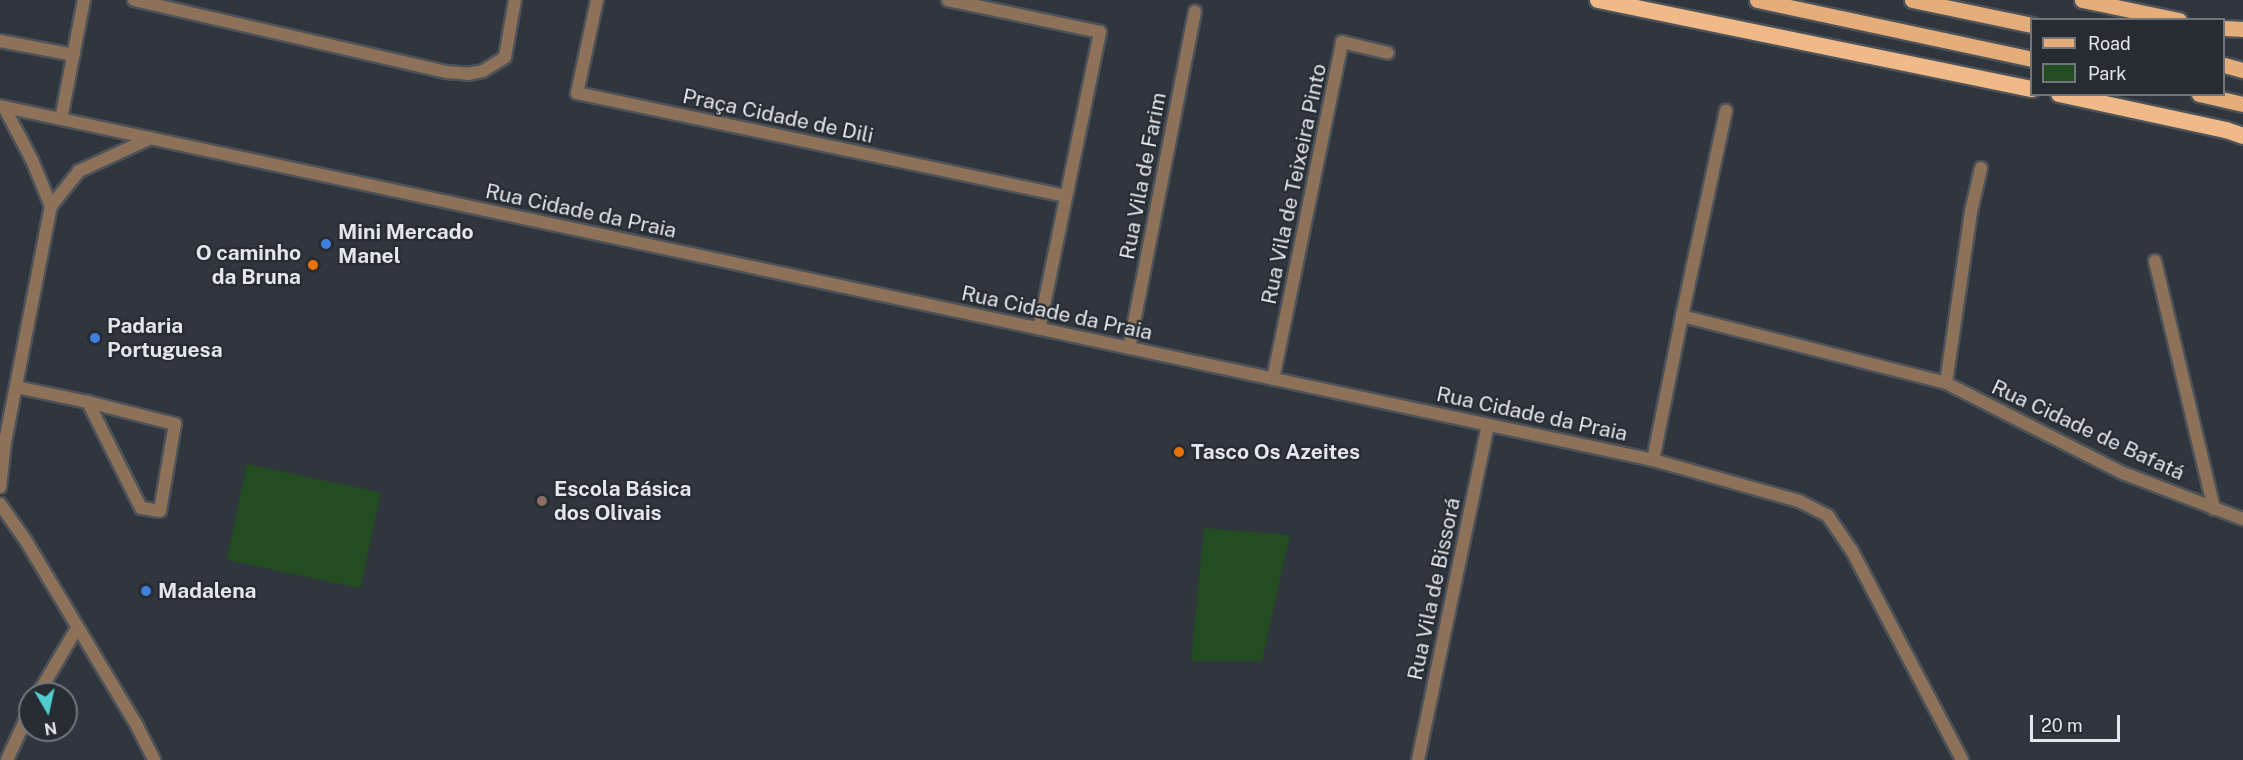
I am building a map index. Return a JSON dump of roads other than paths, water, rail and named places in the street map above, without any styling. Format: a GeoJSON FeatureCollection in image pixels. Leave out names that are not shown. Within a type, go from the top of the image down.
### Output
{"type":"FeatureCollection","features":[{"type":"Feature","properties":{"kind":"highway"},"geometry":{"type":"LineString","coordinates":[[1598,0],[2030,89]]}},
{"type":"Feature","properties":{"kind":"highway"},"geometry":{"type":"LineString","coordinates":[[1642,0],[1687,20]]}},
{"type":"Feature","properties":{"kind":"highway"},"geometry":{"type":"LineString","coordinates":[[2067,96],[2226,130],[2243,136]]}},
{"type":"Feature","properties":{"kind":"main road"},"geometry":{"type":"LineString","coordinates":[[1757,0],[2030,59]]}},
{"type":"Feature","properties":{"kind":"main road"},"geometry":{"type":"LineString","coordinates":[[1912,0],[2030,25]]}},
{"type":"Feature","properties":{"kind":"main road"},"geometry":{"type":"LineString","coordinates":[[2082,0],[2169,18]]}},
{"type":"Feature","properties":{"kind":"main road"},"geometry":{"type":"LineString","coordinates":[[2225,28],[2243,29]]}},
{"type":"Feature","properties":{"kind":"main road"},"geometry":{"type":"LineString","coordinates":[[2225,66],[2243,70]]}},
{"type":"Feature","properties":{"kind":"main road"},"geometry":{"type":"LineString","coordinates":[[2208,96],[2243,104]]}},
{"type":"Feature","properties":{"kind":"street"},"geometry":{"type":"LineString","coordinates":[[61,119],[84,0]]}},
{"type":"Feature","properties":{"kind":"street"},"geometry":{"type":"LineString","coordinates":[[134,0],[447,72],[468,74],[483,71],[505,57],[516,0]]}},
{"type":"Feature","properties":{"kind":"street","name":"Praça Cidade de Dili"},"geometry":{"type":"LineString","coordinates":[[597,0],[577,93],[1065,196]]}},
{"type":"Feature","properties":{"kind":"street"},"geometry":{"type":"LineString","coordinates":[[948,0],[1100,32],[1039,329]]}},
{"type":"Feature","properties":{"kind":"street","name":"Rua Vila de Farim"},"geometry":{"type":"LineString","coordinates":[[1129,348],[1195,11]]}},
{"type":"Feature","properties":{"kind":"street"},"geometry":{"type":"LineString","coordinates":[[0,41],[74,56]]}},
{"type":"Feature","properties":{"kind":"street","name":"Rua Vila de Teixeira Pinto"},"geometry":{"type":"LineString","coordinates":[[1273,379],[1342,42],[1388,53]]}},
{"type":"Feature","properties":{"kind":"street"},"geometry":{"type":"LineString","coordinates":[[2,106],[32,160],[51,206]]}},
{"type":"Feature","properties":{"kind":"street","name":"Rua Cidade da Praia"},"geometry":{"type":"LineString","coordinates":[[2,106],[1653,460],[1799,501],[1828,516],[1852,551],[1962,760]]}},
{"type":"Feature","properties":{"kind":"street"},"geometry":{"type":"LineString","coordinates":[[1653,460],[1726,111]]}},
{"type":"Feature","properties":{"kind":"street"},"geometry":{"type":"LineString","coordinates":[[0,487],[5,442],[51,206],[79,171],[151,138]]}},
{"type":"Feature","properties":{"kind":"street"},"geometry":{"type":"LineString","coordinates":[[1946,383],[1971,212],[1981,168]]}},
{"type":"Feature","properties":{"kind":"street","name":"Rua Cidade de Bafatá"},"geometry":{"type":"LineString","coordinates":[[2155,261],[2214,509]]}},
{"type":"Feature","properties":{"kind":"street","name":"Rua Cidade de Bafatá"},"geometry":{"type":"LineString","coordinates":[[1682,316],[1946,383],[2122,473],[2243,519]]}},
{"type":"Feature","properties":{"kind":"street"},"geometry":{"type":"LineString","coordinates":[[16,387],[88,402],[175,424],[160,512],[141,508],[88,402]]}},
{"type":"Feature","properties":{"kind":"street","name":"Rua Vila de Bissorá"},"geometry":{"type":"LineString","coordinates":[[1418,760],[1488,425]]}},
{"type":"Feature","properties":{"kind":"street"},"geometry":{"type":"LineString","coordinates":[[0,504],[26,541],[137,726],[153,760]]}},
{"type":"Feature","properties":{"kind":"street"},"geometry":{"type":"LineString","coordinates":[[45,682],[77,628]]}},
{"type":"Feature","properties":{"kind":"street"},"geometry":{"type":"LineString","coordinates":[[7,760],[18,736]]}},
{"type":"Feature","properties":{"kind":"place","name":"Mini Mercado Manel"},"geometry":{"type":"Point","coordinates":[326,244]}},
{"type":"Feature","properties":{"kind":"place","name":"O caminho da Bruna"},"geometry":{"type":"Point","coordinates":[313,265]}},
{"type":"Feature","properties":{"kind":"place","name":"Padaria Portuguesa"},"geometry":{"type":"Point","coordinates":[95,338]}},
{"type":"Feature","properties":{"kind":"place","name":"Tasco Os Azeites"},"geometry":{"type":"Point","coordinates":[1179,452]}},
{"type":"Feature","properties":{"kind":"place","name":"Escola Básica dos Olivais"},"geometry":{"type":"Point","coordinates":[542,501]}},
{"type":"Feature","properties":{"kind":"place","name":"Madalena"},"geometry":{"type":"Point","coordinates":[146,591]}}]}
